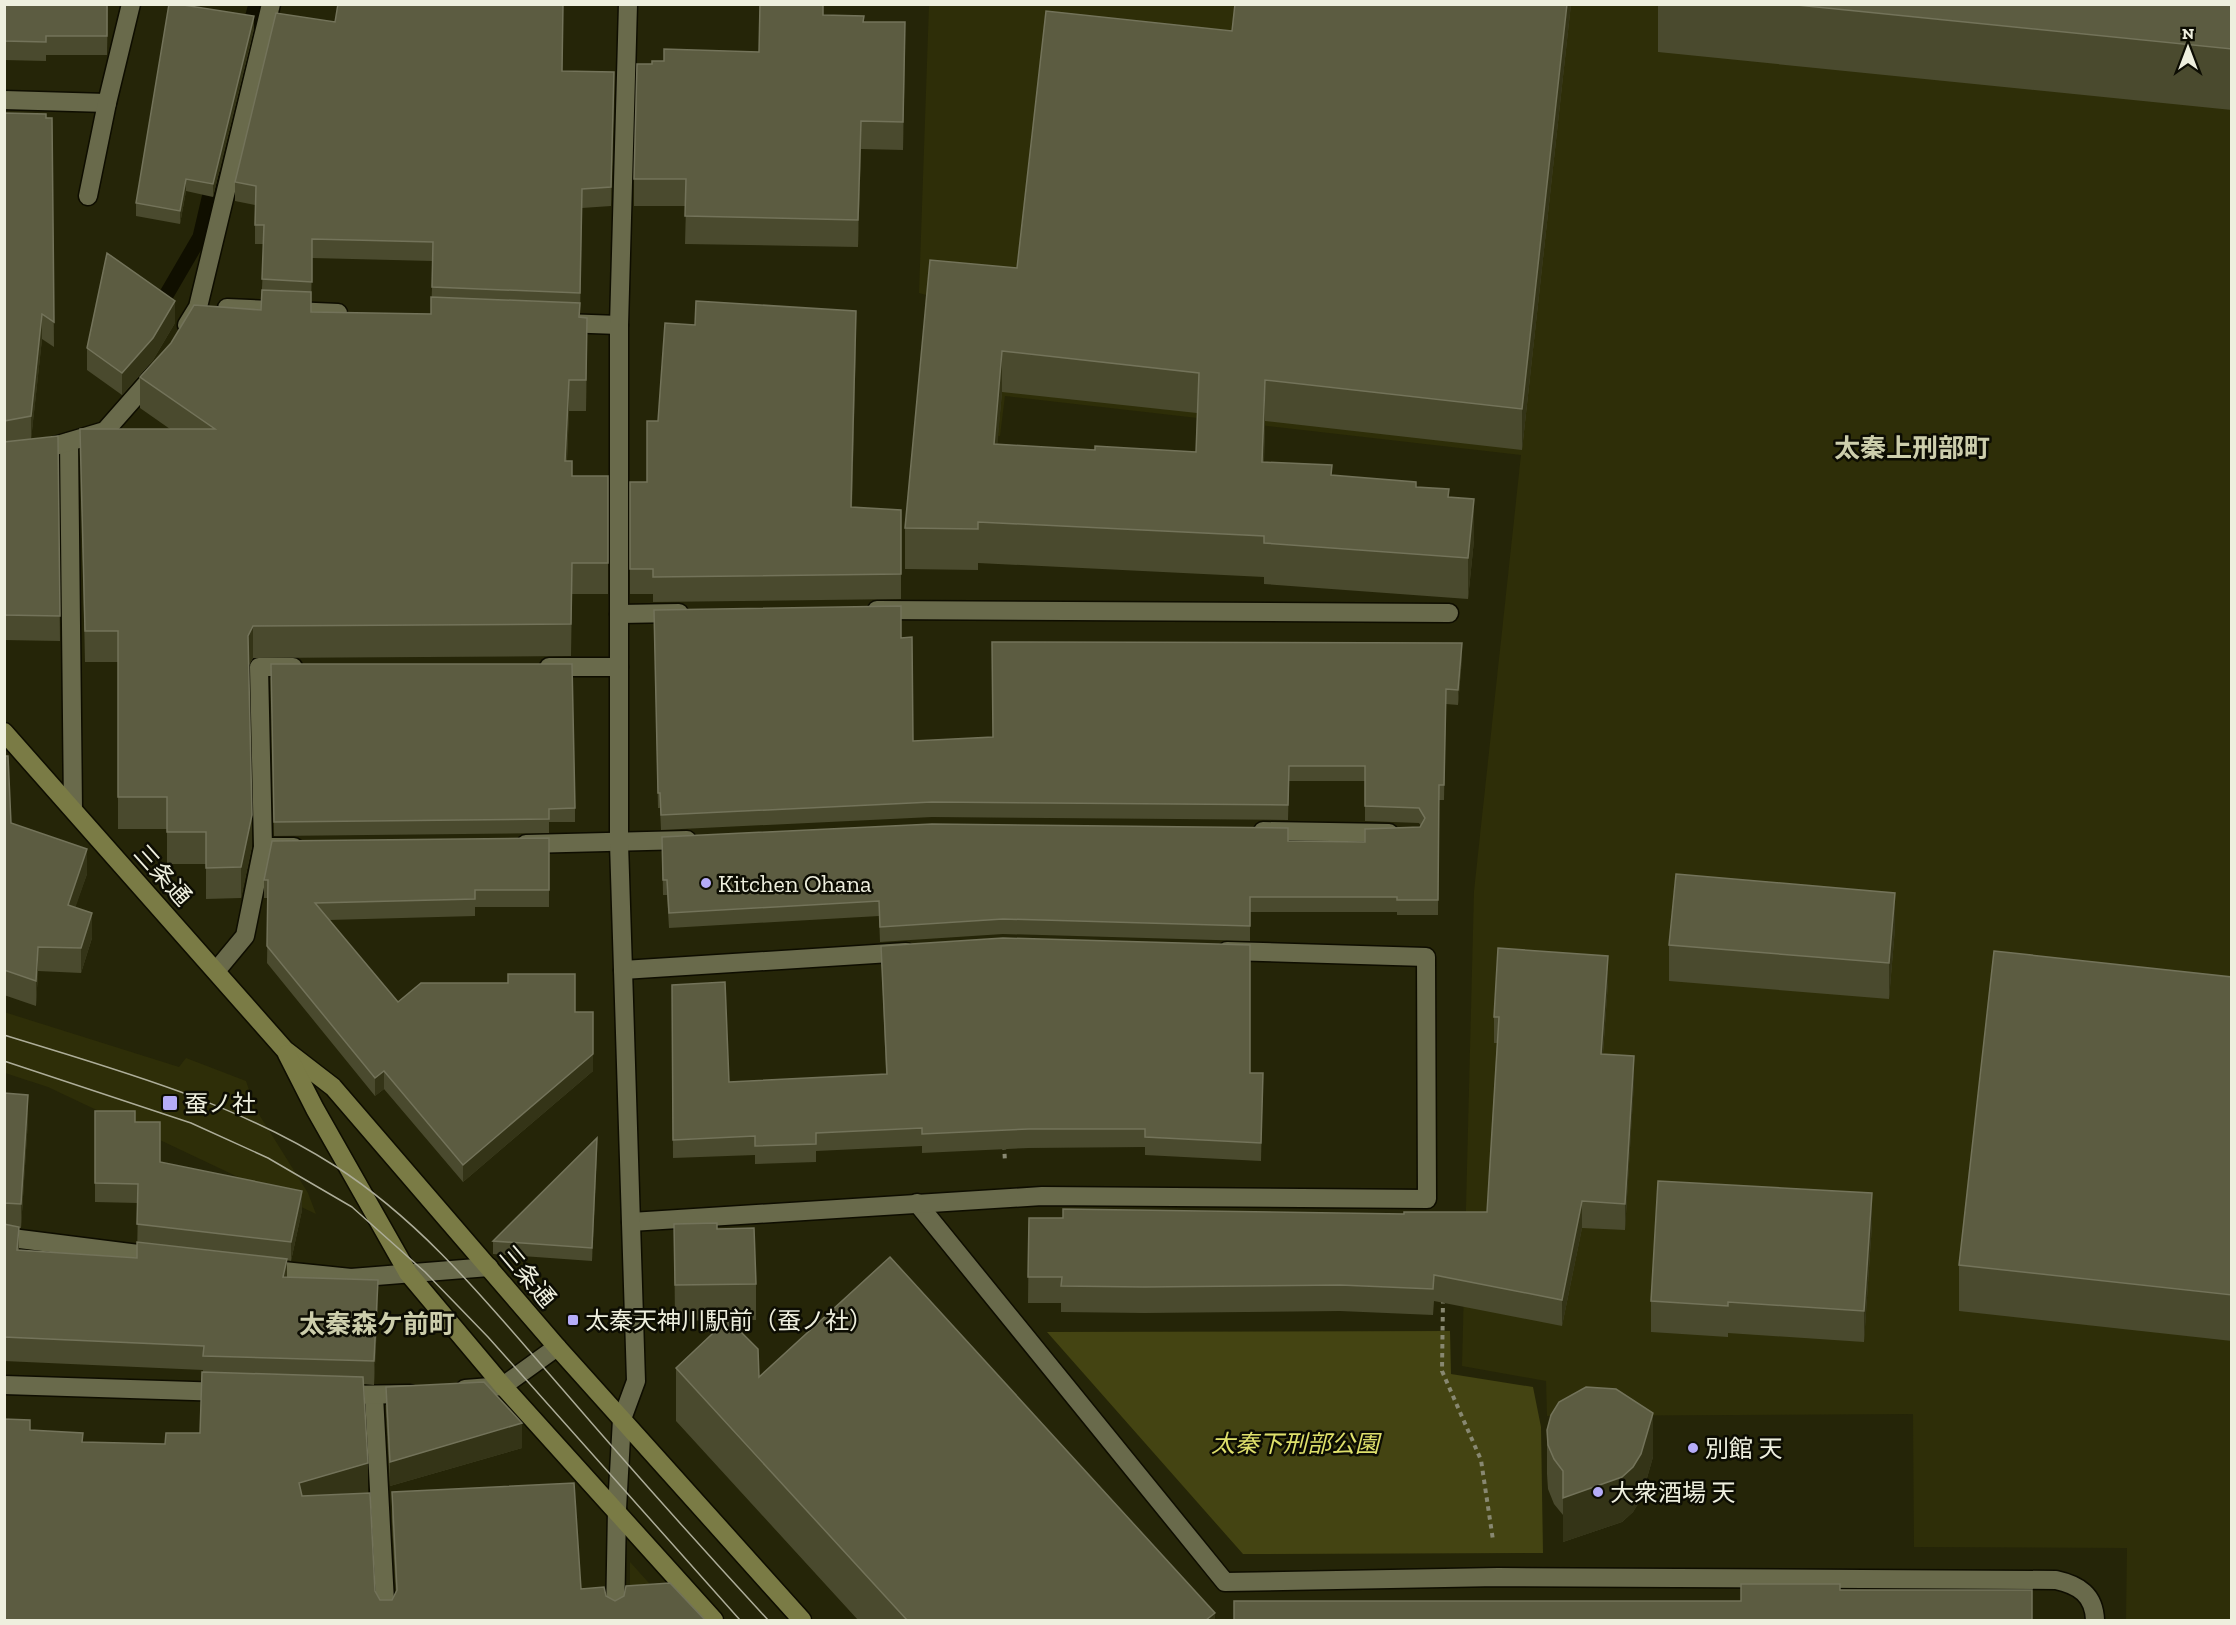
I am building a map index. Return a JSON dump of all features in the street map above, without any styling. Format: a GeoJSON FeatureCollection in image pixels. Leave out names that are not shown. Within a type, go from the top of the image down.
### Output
{"type":"FeatureCollection","features":[{"type":"Feature","properties":{"kind":"main road","name":"三条通"},"geometry":{"type":"LineString","coordinates":[[4,732],[285,1050],[333,1087],[557,1347],[802,1620]]}},
{"type":"Feature","properties":{"kind":"main road","name":"三条通"},"geometry":{"type":"LineString","coordinates":[[285,1050],[315,1109],[408,1273],[503,1386],[617,1509],[714,1620]]}},
{"type":"Feature","properties":{"kind":"street"},"geometry":{"type":"LineString","coordinates":[[88,196],[131,4]]}},
{"type":"Feature","properties":{"kind":"street"},"geometry":{"type":"LineString","coordinates":[[180,337],[198,307],[271,4]]}},
{"type":"Feature","properties":{"kind":"street"},"geometry":{"type":"LineString","coordinates":[[615,1620],[617,1509],[622,1419],[636,1381],[619,843],[619,325],[628,4]]}},
{"type":"Feature","properties":{"kind":"street"},"geometry":{"type":"LineString","coordinates":[[4,100],[107,103]]}},
{"type":"Feature","properties":{"kind":"street"},"geometry":{"type":"LineString","coordinates":[[198,307],[350,313]]}},
{"type":"Feature","properties":{"kind":"street"},"geometry":{"type":"LineString","coordinates":[[549,322],[619,325]]}},
{"type":"Feature","properties":{"kind":"street"},"geometry":{"type":"LineString","coordinates":[[4,456],[31,453],[105,431],[168,357]]}},
{"type":"Feature","properties":{"kind":"street"},"geometry":{"type":"LineString","coordinates":[[69,442],[73,809]]}},
{"type":"Feature","properties":{"kind":"street"},"geometry":{"type":"LineString","coordinates":[[863,610],[1449,613]]}},
{"type":"Feature","properties":{"kind":"street"},"geometry":{"type":"LineString","coordinates":[[619,614],[700,613]]}},
{"type":"Feature","properties":{"kind":"street"},"geometry":{"type":"LineString","coordinates":[[216,971],[245,936],[263,847],[259,668],[307,667]]}},
{"type":"Feature","properties":{"kind":"street"},"geometry":{"type":"LineString","coordinates":[[535,667],[619,667]]}},
{"type":"Feature","properties":{"kind":"street"},"geometry":{"type":"LineString","coordinates":[[1250,831],[1402,833]]}},
{"type":"Feature","properties":{"kind":"street"},"geometry":{"type":"LineString","coordinates":[[512,844],[619,843],[700,839]]}},
{"type":"Feature","properties":{"kind":"street"},"geometry":{"type":"LineString","coordinates":[[263,847],[310,846]]}},
{"type":"Feature","properties":{"kind":"street"},"geometry":{"type":"LineString","coordinates":[[623,970],[921,951]]}},
{"type":"Feature","properties":{"kind":"street"},"geometry":{"type":"LineString","coordinates":[[631,1222],[1054,1196],[1427,1198],[1426,957],[1214,951]]}},
{"type":"Feature","properties":{"kind":"street"},"geometry":{"type":"LineString","coordinates":[[917,1203],[1225,1582],[1498,1577],[2056,1580],[2074,1584],[2086,1593],[2092,1604],[2095,1620]]}},
{"type":"Feature","properties":{"kind":"street"},"geometry":{"type":"LineString","coordinates":[[4,1236],[175,1259]]}},
{"type":"Feature","properties":{"kind":"street"},"geometry":{"type":"LineString","coordinates":[[244,1267],[351,1278],[489,1267]]}},
{"type":"Feature","properties":{"kind":"street"},"geometry":{"type":"LineString","coordinates":[[327,1395],[374,1396],[503,1386],[557,1347]]}},
{"type":"Feature","properties":{"kind":"street"},"geometry":{"type":"LineString","coordinates":[[4,1385],[243,1392]]}},
{"type":"Feature","properties":{"kind":"street"},"geometry":{"type":"LineString","coordinates":[[374,1396],[386,1620]]}},
{"type":"Feature","properties":{"kind":"path"},"geometry":{"type":"LineString","coordinates":[[1004,1141],[1007,1198]]}},
{"type":"Feature","properties":{"kind":"path"},"geometry":{"type":"LineString","coordinates":[[1443,1293],[1442,1371],[1481,1460],[1498,1577]]}},
{"type":"Feature","properties":{"kind":"shaded area"},"geometry":{"type":"Polygon","coordinates":[[[929,5],[2231,5],[2231,1620],[2126,1620],[2127,1548],[1914,1547],[1913,1414],[1547,1416],[1546,1381],[1462,1366],[1474,891],[1521,455],[1005,396],[1000,436],[916,429],[926,295],[919,293],[929,5]]]}},
{"type":"Feature","properties":{"kind":"shaded area"},"geometry":{"type":"Polygon","coordinates":[[[4,1012],[179,1067],[186,1058],[246,1081],[255,1108],[308,1193],[316,1214],[48,1087],[5,1073],[4,1012]]]}},
{"type":"Feature","properties":{"kind":"shaded area"},"geometry":{"type":"Polygon","coordinates":[[[630,1562],[682,1620],[630,1620],[630,1562]]]}},
{"type":"Feature","properties":{"kind":"green space","name":"太秦下刑部公園"},"geometry":{"type":"Polygon","coordinates":[[[1450,1331],[1451,1374],[1533,1387],[1541,1427],[1543,1553],[1243,1554],[1047,1332],[1450,1331]]]}},
{"type":"Feature","properties":{"kind":"building"},"geometry":{"type":"Polygon","coordinates":[[[4,4],[107,4],[107,36],[46,36],[46,42],[4,41],[4,4]]]}},
{"type":"Feature","properties":{"kind":"building"},"geometry":{"type":"Polygon","coordinates":[[[169,4],[254,16],[213,184],[186,179],[180,211],[136,203],[169,4]]]}},
{"type":"Feature","properties":{"kind":"building"},"geometry":{"type":"Polygon","coordinates":[[[338,4],[563,4],[562,71],[614,72],[611,187],[582,189],[580,293],[432,287],[433,242],[312,239],[312,282],[262,279],[264,225],[255,225],[256,186],[235,182],[276,13],[335,22],[338,4]]]}},
{"type":"Feature","properties":{"kind":"building"},"geometry":{"type":"Polygon","coordinates":[[[760,4],[823,4],[823,15],[864,16],[863,22],[905,22],[903,122],[861,121],[858,220],[685,216],[686,179],[634,179],[637,64],[664,61],[664,49],[759,52],[760,4]]]}},
{"type":"Feature","properties":{"kind":"building"},"geometry":{"type":"Polygon","coordinates":[[[1235,4],[1567,4],[1522,409],[1265,380],[1262,462],[1332,465],[1331,475],[1416,482],[1416,487],[1449,489],[1448,497],[1474,499],[1468,558],[1264,543],[1264,536],[978,522],[978,529],[905,528],[930,260],[1017,268],[1046,11],[1232,31],[1235,4]],[[1002,351],[994,444],[1095,450],[1095,446],[1196,452],[1199,373],[1002,351]]]}},
{"type":"Feature","properties":{"kind":"building"},"geometry":{"type":"Polygon","coordinates":[[[1787,4],[2232,4],[2232,49],[1787,4]]]}},
{"type":"Feature","properties":{"kind":"building"},"geometry":{"type":"Polygon","coordinates":[[[4,113],[46,114],[46,118],[52,118],[54,322],[42,314],[31,416],[4,421],[4,113]]]}},
{"type":"Feature","properties":{"kind":"building"},"geometry":{"type":"Polygon","coordinates":[[[107,253],[175,301],[153,338],[122,373],[87,348],[107,253]]]}},
{"type":"Feature","properties":{"kind":"building"},"geometry":{"type":"Polygon","coordinates":[[[262,290],[311,292],[311,312],[431,314],[431,297],[580,303],[579,317],[587,318],[586,380],[569,380],[565,461],[572,461],[572,476],[608,476],[608,563],[572,563],[571,624],[253,626],[248,636],[252,815],[241,867],[206,868],[206,832],[167,832],[167,797],[118,797],[118,631],[85,631],[80,429],[215,429],[140,377],[171,343],[194,305],[261,310],[262,290]]]}},
{"type":"Feature","properties":{"kind":"building"},"geometry":{"type":"Polygon","coordinates":[[[696,301],[856,311],[851,507],[901,510],[901,574],[653,577],[653,569],[630,569],[630,482],[647,482],[647,421],[658,421],[665,323],[695,325],[696,301]]]}},
{"type":"Feature","properties":{"kind":"building"},"geometry":{"type":"Polygon","coordinates":[[[58,436],[60,616],[4,615],[4,442],[58,436]]]}},
{"type":"Feature","properties":{"kind":"building"},"geometry":{"type":"Polygon","coordinates":[[[901,606],[901,638],[912,637],[913,741],[993,737],[992,642],[1462,643],[1458,690],[1446,689],[1444,785],[1439,785],[1438,900],[1397,900],[1397,897],[1250,897],[1250,926],[1003,919],[880,927],[879,901],[669,913],[667,880],[663,880],[662,837],[932,824],[1288,828],[1288,841],[1365,842],[1365,829],[1420,827],[1425,818],[1419,808],[1365,806],[1365,766],[1289,766],[1288,805],[932,802],[661,815],[660,793],[658,793],[654,610],[901,606]]]}},
{"type":"Feature","properties":{"kind":"building"},"geometry":{"type":"Polygon","coordinates":[[[271,664],[572,664],[575,808],[549,809],[549,819],[274,822],[271,664]]]}},
{"type":"Feature","properties":{"kind":"building"},"geometry":{"type":"Polygon","coordinates":[[[4,756],[8,756],[11,823],[87,849],[68,905],[92,913],[81,948],[38,947],[36,981],[4,970],[4,756]]]}},
{"type":"Feature","properties":{"kind":"building"},"geometry":{"type":"Polygon","coordinates":[[[549,838],[549,890],[475,890],[475,899],[315,903],[398,1002],[421,983],[508,983],[508,974],[575,974],[575,1012],[593,1012],[593,1054],[463,1165],[384,1071],[375,1078],[267,946],[268,880],[264,880],[272,841],[549,838]]]}},
{"type":"Feature","properties":{"kind":"building"},"geometry":{"type":"Polygon","coordinates":[[[1676,874],[1895,893],[1889,963],[1669,945],[1676,874]]]}},
{"type":"Feature","properties":{"kind":"building"},"geometry":{"type":"Polygon","coordinates":[[[1003,938],[1250,945],[1250,1073],[1263,1073],[1261,1143],[1145,1137],[1145,1129],[1029,1129],[922,1134],[922,1128],[816,1133],[816,1144],[755,1146],[755,1136],[673,1140],[672,985],[725,982],[729,1082],[887,1074],[881,946],[1003,938]]]}},
{"type":"Feature","properties":{"kind":"building"},"geometry":{"type":"Polygon","coordinates":[[[1498,948],[1608,956],[1601,1054],[1634,1056],[1625,1204],[1582,1201],[1562,1300],[1434,1275],[1433,1289],[1340,1285],[1061,1286],[1062,1277],[1028,1277],[1029,1218],[1063,1218],[1063,1209],[1404,1214],[1404,1212],[1487,1212],[1499,1017],[1494,1017],[1498,948]]]}},
{"type":"Feature","properties":{"kind":"building"},"geometry":{"type":"Polygon","coordinates":[[[1994,951],[2232,977],[2232,1295],[1959,1265],[1994,951]]]}},
{"type":"Feature","properties":{"kind":"building"},"geometry":{"type":"Polygon","coordinates":[[[4,1093],[28,1095],[21,1204],[4,1203],[4,1093]]]}},
{"type":"Feature","properties":{"kind":"building"},"geometry":{"type":"Polygon","coordinates":[[[95,1111],[135,1111],[135,1122],[160,1122],[160,1162],[302,1191],[291,1242],[137,1224],[138,1184],[95,1183],[95,1111]]]}},
{"type":"Feature","properties":{"kind":"building"},"geometry":{"type":"Polygon","coordinates":[[[597,1138],[592,1248],[493,1241],[597,1138]]]}},
{"type":"Feature","properties":{"kind":"building"},"geometry":{"type":"Polygon","coordinates":[[[1658,1181],[1872,1193],[1864,1311],[1728,1302],[1728,1306],[1651,1301],[1658,1181]]]}},
{"type":"Feature","properties":{"kind":"building"},"geometry":{"type":"Polygon","coordinates":[[[717,1223],[717,1229],[754,1228],[756,1284],[675,1285],[674,1224],[717,1223]]]}},
{"type":"Feature","properties":{"kind":"building"},"geometry":{"type":"Polygon","coordinates":[[[4,1224],[19,1227],[17,1250],[137,1258],[137,1242],[287,1259],[283,1277],[378,1280],[374,1361],[203,1356],[204,1346],[4,1337],[4,1224]]]}},
{"type":"Feature","properties":{"kind":"building"},"geometry":{"type":"Polygon","coordinates":[[[890,1257],[1215,1613],[1206,1620],[907,1620],[676,1368],[728,1319],[758,1349],[759,1377],[890,1257]]]}},
{"type":"Feature","properties":{"kind":"building"},"geometry":{"type":"Polygon","coordinates":[[[202,1372],[363,1377],[368,1463],[299,1483],[302,1496],[370,1493],[375,1591],[380,1600],[392,1600],[397,1590],[392,1492],[574,1483],[581,1589],[604,1587],[606,1596],[615,1601],[624,1596],[626,1586],[670,1583],[705,1620],[4,1620],[4,1419],[30,1420],[30,1430],[83,1433],[82,1442],[165,1444],[166,1433],[200,1433],[202,1372]]]}},
{"type":"Feature","properties":{"kind":"building"},"geometry":{"type":"Polygon","coordinates":[[[484,1382],[522,1423],[390,1462],[386,1387],[484,1382]]]}},
{"type":"Feature","properties":{"kind":"building"},"geometry":{"type":"Polygon","coordinates":[[[1586,1387],[1616,1389],[1653,1413],[1641,1454],[1633,1467],[1622,1477],[1563,1498],[1563,1471],[1548,1445],[1547,1430],[1551,1415],[1559,1402],[1586,1387]]]}},
{"type":"Feature","properties":{"kind":"building"},"geometry":{"type":"Polygon","coordinates":[[[1741,1584],[1840,1584],[1840,1590],[2032,1590],[2032,1620],[1234,1620],[1234,1601],[1741,1601],[1741,1584]]]}},
{"type":"Feature","properties":{"kind":"waterway"},"geometry":{"type":"LineString","coordinates":[[248,34],[256,4]]}},
{"type":"Feature","properties":{"kind":"waterway"},"geometry":{"type":"LineString","coordinates":[[161,304],[200,237],[214,177]]}},
{"type":"Feature","properties":{"kind":"tram line"},"geometry":{"type":"LineString","coordinates":[[4,1035],[132,1075],[257,1123],[297,1143],[368,1189],[429,1242],[485,1300],[665,1507],[768,1620]]}},
{"type":"Feature","properties":{"kind":"tram line"},"geometry":{"type":"LineString","coordinates":[[4,1061],[191,1123],[268,1158],[352,1207],[425,1272],[488,1337],[740,1620]]}},
{"type":"Feature","properties":{"kind":"place","name":"Kitchen Ohana"},"geometry":{"type":"Point","coordinates":[706,883]}},
{"type":"Feature","properties":{"kind":"place","name":"蚕ノ社"},"geometry":{"type":"Point","coordinates":[170,1103]}},
{"type":"Feature","properties":{"kind":"place","name":"太秦天神川駅前（蚕ノ社）"},"geometry":{"type":"Point","coordinates":[573,1320]}},
{"type":"Feature","properties":{"kind":"place","name":"別館 天"},"geometry":{"type":"Point","coordinates":[1693,1448]}},
{"type":"Feature","properties":{"kind":"place","name":"大衆酒場 天"},"geometry":{"type":"Point","coordinates":[1598,1492]}},
{"type":"Feature","properties":{"kind":"district","name":"太秦上刑部町"},"geometry":{"type":"Point","coordinates":[1912,448]}},
{"type":"Feature","properties":{"kind":"district","name":"太秦森ケ前町"},"geometry":{"type":"Point","coordinates":[377,1324]}}]}
